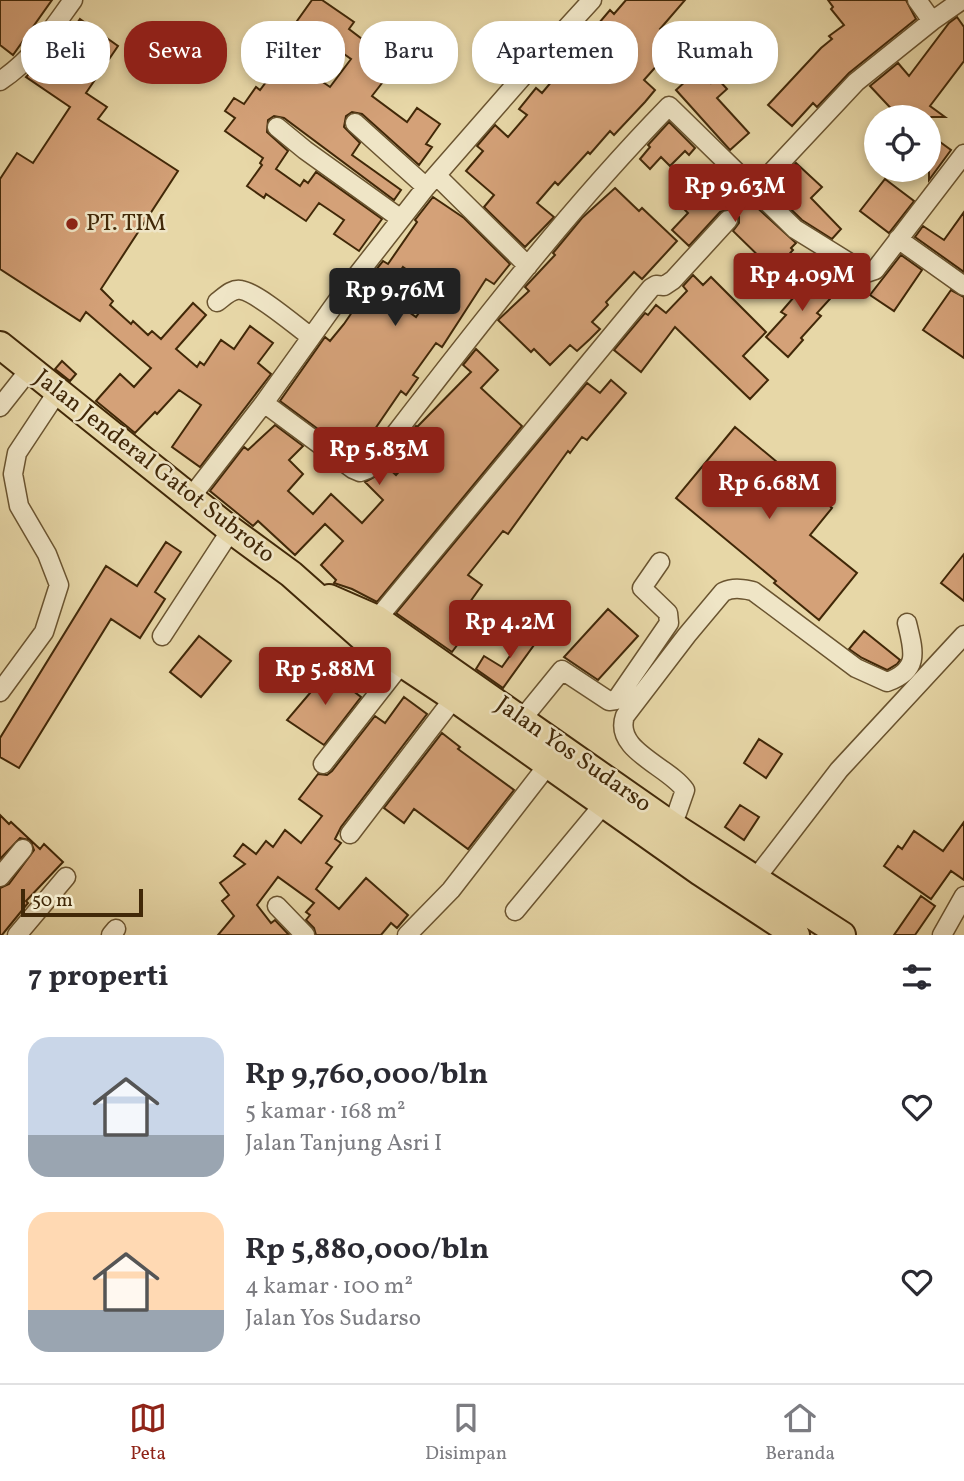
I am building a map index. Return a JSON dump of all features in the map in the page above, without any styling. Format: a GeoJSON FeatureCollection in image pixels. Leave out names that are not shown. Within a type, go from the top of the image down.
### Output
{"type":"FeatureCollection","features":[{"type":"Feature","properties":{"kind":"highway","name":"Jalan Jenderal Gatot Subroto"},"geometry":{"type":"LineString","coordinates":[[0,345],[231,530],[309,588]]}},
{"type":"Feature","properties":{"kind":"highway","name":"Jalan Yos Sudarso"},"geometry":{"type":"LineString","coordinates":[[309,588],[377,619],[522,719],[603,805],[796,935]]}},
{"type":"Feature","properties":{"kind":"highway","name":"Jalan Yos Sudarso"},"geometry":{"type":"LineString","coordinates":[[309,588],[362,637],[454,698],[670,824],[842,935]]}},
{"type":"Feature","properties":{"kind":"street"},"geometry":{"type":"LineString","coordinates":[[0,81],[20,68],[33,55],[73,0]]}},
{"type":"Feature","properties":{"kind":"street"},"geometry":{"type":"LineString","coordinates":[[191,496],[401,219],[592,0]]}},
{"type":"Feature","properties":{"kind":"street"},"geometry":{"type":"LineString","coordinates":[[917,0],[932,21]]}},
{"type":"Feature","properties":{"kind":"street"},"geometry":{"type":"LineString","coordinates":[[754,191],[856,82],[962,0]]}},
{"type":"Feature","properties":{"kind":"street"},"geometry":{"type":"LineString","coordinates":[[264,403],[353,469],[360,472],[368,469],[528,266],[617,159],[669,106],[795,229],[866,273],[875,270],[964,154]]}},
{"type":"Feature","properties":{"kind":"street"},"geometry":{"type":"LineString","coordinates":[[355,123],[432,182],[528,266]]}},
{"type":"Feature","properties":{"kind":"street"},"geometry":{"type":"LineString","coordinates":[[277,127],[304,150],[401,219]]}},
{"type":"Feature","properties":{"kind":"street"},"geometry":{"type":"LineString","coordinates":[[377,619],[651,288],[656,285],[664,286],[673,279],[728,220]]}},
{"type":"Feature","properties":{"kind":"street"},"geometry":{"type":"LineString","coordinates":[[898,239],[964,286]]}},
{"type":"Feature","properties":{"kind":"street"},"geometry":{"type":"LineString","coordinates":[[217,303],[232,291],[241,290],[311,337]]}},
{"type":"Feature","properties":{"kind":"street"},"geometry":{"type":"LineString","coordinates":[[0,407],[30,369]]}},
{"type":"Feature","properties":{"kind":"street"},"geometry":{"type":"LineString","coordinates":[[0,692],[44,632],[59,585],[47,554],[19,506],[13,474],[17,453],[58,391]]}},
{"type":"Feature","properties":{"kind":"street"},"geometry":{"type":"LineString","coordinates":[[162,636],[231,530]]}},
{"type":"Feature","properties":{"kind":"street"},"geometry":{"type":"LineString","coordinates":[[522,719],[562,670],[609,701],[615,700],[670,623],[668,613],[642,588],[660,562]]}},
{"type":"Feature","properties":{"kind":"street"},"geometry":{"type":"LineString","coordinates":[[670,824],[685,790],[626,741],[622,724],[625,716],[723,592],[730,588],[753,592],[856,668],[887,682],[899,678],[908,669],[915,654],[907,624]]}},
{"type":"Feature","properties":{"kind":"street"},"geometry":{"type":"LineString","coordinates":[[756,878],[839,770],[964,635]]}},
{"type":"Feature","properties":{"kind":"street"},"geometry":{"type":"LineString","coordinates":[[323,764],[402,663]]}},
{"type":"Feature","properties":{"kind":"street"},"geometry":{"type":"LineString","coordinates":[[350,834],[454,698]]}},
{"type":"Feature","properties":{"kind":"street"},"geometry":{"type":"LineString","coordinates":[[415,933],[555,756]]}},
{"type":"Feature","properties":{"kind":"street"},"geometry":{"type":"LineString","coordinates":[[515,911],[603,805]]}},
{"type":"Feature","properties":{"kind":"street"},"geometry":{"type":"LineString","coordinates":[[0,877],[23,849]]}},
{"type":"Feature","properties":{"kind":"street"},"geometry":{"type":"LineString","coordinates":[[17,935],[66,877]]}},
{"type":"Feature","properties":{"kind":"street"},"geometry":{"type":"LineString","coordinates":[[942,935],[964,896]]}},
{"type":"Feature","properties":{"kind":"street"},"geometry":{"type":"LineString","coordinates":[[277,906],[305,935]]}},
{"type":"Feature","properties":{"kind":"building"},"geometry":{"type":"Polygon","coordinates":[[[0,0],[52,0],[37,21],[21,21],[21,44],[13,55],[0,45],[0,0]]]}},
{"type":"Feature","properties":{"kind":"building"},"geometry":{"type":"Polygon","coordinates":[[[312,0],[322,0],[354,22],[349,29],[359,37],[359,84],[381,84],[372,96],[407,122],[417,108],[440,124],[426,144],[432,147],[419,165],[362,114],[352,112],[346,116],[344,127],[360,143],[352,155],[401,190],[394,200],[284,118],[274,116],[268,120],[267,132],[288,151],[276,169],[300,186],[304,180],[308,183],[316,172],[382,219],[359,251],[334,234],[344,220],[319,203],[306,221],[266,194],[264,198],[247,186],[262,165],[260,163],[263,158],[225,131],[235,118],[225,111],[234,98],[244,104],[256,87],[260,90],[264,84],[326,84],[330,87],[332,84],[345,84],[345,67],[351,59],[345,55],[345,21],[297,21],[312,0]]]}},
{"type":"Feature","properties":{"kind":"building"},"geometry":{"type":"Polygon","coordinates":[[[626,0],[685,0],[667,21],[652,21],[652,71],[644,80],[655,90],[614,135],[610,131],[590,154],[588,152],[558,185],[555,182],[537,203],[554,217],[525,247],[484,207],[494,195],[466,171],[483,151],[477,146],[495,125],[508,137],[527,115],[519,109],[536,88],[542,93],[550,84],[638,84],[638,21],[601,21],[610,10],[614,14],[626,0]]]}},
{"type":"Feature","properties":{"kind":"building"},"geometry":{"type":"Polygon","coordinates":[[[828,0],[906,0],[916,19],[849,73],[817,107],[813,103],[792,126],[768,105],[832,39],[829,36],[844,25],[831,9],[833,7],[828,0]]]}},
{"type":"Feature","properties":{"kind":"building"},"geometry":{"type":"Polygon","coordinates":[[[957,17],[964,27],[964,61],[931,105],[888,105],[870,86],[898,63],[909,76],[949,23],[957,17]]]}},
{"type":"Feature","properties":{"kind":"building"},"geometry":{"type":"Polygon","coordinates":[[[110,40],[118,46],[110,58],[110,40]]]}},
{"type":"Feature","properties":{"kind":"building"},"geometry":{"type":"Polygon","coordinates":[[[36,84],[92,84],[86,93],[107,107],[98,119],[178,171],[101,289],[113,301],[110,305],[131,324],[133,321],[148,335],[152,331],[161,339],[193,303],[206,315],[176,349],[197,367],[200,362],[204,365],[221,340],[234,349],[250,326],[273,343],[258,363],[271,374],[200,467],[172,447],[201,405],[179,390],[135,433],[96,401],[120,374],[134,387],[151,368],[86,312],[80,321],[0,269],[0,179],[17,153],[33,163],[70,107],[36,84]]]}},
{"type":"Feature","properties":{"kind":"building"},"geometry":{"type":"Polygon","coordinates":[[[683,84],[722,84],[727,89],[717,98],[749,133],[730,150],[676,90],[683,84]]]}},
{"type":"Feature","properties":{"kind":"building"},"geometry":{"type":"Polygon","coordinates":[[[669,122],[695,148],[689,155],[685,151],[670,166],[661,157],[650,169],[640,159],[650,147],[648,145],[669,122]]]}},
{"type":"Feature","properties":{"kind":"building"},"geometry":{"type":"Polygon","coordinates":[[[941,143],[951,150],[941,164],[941,143]]]}},
{"type":"Feature","properties":{"kind":"building"},"geometry":{"type":"Polygon","coordinates":[[[796,163],[822,187],[811,198],[841,229],[832,239],[802,220],[771,190],[796,163]]]}},
{"type":"Feature","properties":{"kind":"building"},"geometry":{"type":"Polygon","coordinates":[[[708,180],[728,199],[735,191],[750,205],[752,203],[796,243],[774,271],[733,231],[739,223],[739,217],[731,209],[720,212],[689,246],[672,230],[688,213],[681,206],[708,180]]]}},
{"type":"Feature","properties":{"kind":"building"},"geometry":{"type":"Polygon","coordinates":[[[883,182],[889,182],[914,201],[889,233],[860,211],[883,182]]]}},
{"type":"Feature","properties":{"kind":"building"},"geometry":{"type":"Polygon","coordinates":[[[615,188],[639,211],[642,208],[677,241],[642,279],[634,272],[606,302],[608,305],[592,322],[600,329],[590,339],[577,351],[570,345],[550,365],[534,349],[531,352],[498,320],[529,291],[525,287],[555,255],[553,253],[582,218],[615,188]]]}},
{"type":"Feature","properties":{"kind":"building"},"geometry":{"type":"Polygon","coordinates":[[[433,197],[464,218],[510,264],[494,284],[486,279],[442,347],[436,343],[413,375],[418,378],[406,395],[401,391],[364,445],[369,449],[360,460],[280,401],[325,337],[330,341],[344,324],[374,280],[370,277],[383,261],[388,264],[417,222],[415,220],[433,197]],[[403,267],[384,294],[416,317],[432,294],[421,286],[424,282],[403,267]]]}},
{"type":"Feature","properties":{"kind":"building"},"geometry":{"type":"Polygon","coordinates":[[[964,212],[964,272],[915,237],[923,226],[944,240],[964,212]]]}},
{"type":"Feature","properties":{"kind":"building"},"geometry":{"type":"Polygon","coordinates":[[[901,255],[922,270],[894,311],[870,295],[901,255]]]}},
{"type":"Feature","properties":{"kind":"building"},"geometry":{"type":"Polygon","coordinates":[[[818,269],[839,289],[817,313],[821,316],[788,357],[766,337],[786,315],[781,312],[818,269]]]}},
{"type":"Feature","properties":{"kind":"building"},"geometry":{"type":"Polygon","coordinates":[[[693,275],[703,285],[711,277],[766,332],[743,356],[768,380],[750,399],[675,327],[641,372],[614,350],[645,313],[648,315],[656,305],[666,313],[687,291],[683,286],[693,275]]]}},
{"type":"Feature","properties":{"kind":"building"},"geometry":{"type":"Polygon","coordinates":[[[951,290],[964,297],[964,358],[923,330],[951,290]]]}},
{"type":"Feature","properties":{"kind":"building"},"geometry":{"type":"Polygon","coordinates":[[[476,349],[498,370],[481,388],[522,426],[377,602],[334,583],[336,580],[321,565],[343,541],[325,524],[295,555],[258,521],[253,526],[210,491],[244,447],[248,450],[275,425],[303,446],[289,460],[303,474],[288,491],[313,514],[331,494],[362,523],[383,500],[365,482],[376,476],[385,465],[396,475],[413,456],[401,445],[416,426],[471,372],[463,365],[476,349]]]}},
{"type":"Feature","properties":{"kind":"building"},"geometry":{"type":"Polygon","coordinates":[[[62,361],[76,374],[70,381],[55,369],[62,361]]]}},
{"type":"Feature","properties":{"kind":"building"},"geometry":{"type":"Polygon","coordinates":[[[611,380],[626,393],[587,440],[582,437],[570,453],[568,451],[508,534],[503,531],[468,575],[482,585],[455,623],[467,632],[452,652],[396,613],[587,383],[600,393],[611,380]]]}},
{"type":"Feature","properties":{"kind":"building"},"geometry":{"type":"Polygon","coordinates":[[[735,427],[832,508],[810,535],[857,573],[819,620],[676,498],[735,427]]]}},
{"type":"Feature","properties":{"kind":"building"},"geometry":{"type":"Polygon","coordinates":[[[166,542],[181,552],[155,592],[165,599],[140,638],[111,619],[19,768],[0,757],[0,738],[106,566],[137,586],[166,542]]]}},
{"type":"Feature","properties":{"kind":"building"},"geometry":{"type":"Polygon","coordinates":[[[964,554],[964,601],[941,583],[964,554]]]}},
{"type":"Feature","properties":{"kind":"building"},"geometry":{"type":"Polygon","coordinates":[[[608,609],[638,636],[598,680],[564,657],[608,609]]]}},
{"type":"Feature","properties":{"kind":"building"},"geometry":{"type":"Polygon","coordinates":[[[531,626],[542,634],[503,688],[476,669],[484,656],[502,667],[531,626]]]}},
{"type":"Feature","properties":{"kind":"building"},"geometry":{"type":"Polygon","coordinates":[[[864,631],[900,660],[897,664],[887,670],[849,649],[864,631]]]}},
{"type":"Feature","properties":{"kind":"building"},"geometry":{"type":"Polygon","coordinates":[[[199,636],[231,661],[201,697],[170,672],[199,636]]]}},
{"type":"Feature","properties":{"kind":"building"},"geometry":{"type":"Polygon","coordinates":[[[333,666],[348,678],[344,684],[361,697],[324,745],[287,720],[333,666]]]}},
{"type":"Feature","properties":{"kind":"building"},"geometry":{"type":"Polygon","coordinates":[[[404,697],[427,714],[341,827],[335,839],[341,843],[326,863],[332,867],[316,889],[339,909],[366,878],[408,915],[397,928],[391,923],[381,935],[316,935],[314,928],[306,920],[310,915],[306,912],[314,903],[278,877],[257,905],[271,923],[275,920],[289,935],[218,935],[234,916],[222,901],[229,895],[220,883],[245,864],[234,856],[243,844],[256,854],[266,841],[273,847],[285,830],[301,843],[322,816],[299,799],[318,774],[327,775],[332,771],[375,716],[385,723],[404,697]]]}},
{"type":"Feature","properties":{"kind":"building"},"geometry":{"type":"Polygon","coordinates":[[[442,733],[460,747],[458,749],[514,790],[468,849],[414,809],[404,823],[384,808],[442,733]]]}},
{"type":"Feature","properties":{"kind":"building"},"geometry":{"type":"Polygon","coordinates":[[[759,739],[782,754],[766,778],[744,763],[759,739]]]}},
{"type":"Feature","properties":{"kind":"building"},"geometry":{"type":"Polygon","coordinates":[[[740,805],[759,817],[744,840],[725,827],[740,805]]]}},
{"type":"Feature","properties":{"kind":"building"},"geometry":{"type":"Polygon","coordinates":[[[0,815],[9,824],[11,822],[40,849],[44,844],[63,862],[26,901],[28,903],[2,935],[0,888],[9,884],[34,850],[30,840],[20,838],[0,859],[0,815]]]}},
{"type":"Feature","properties":{"kind":"building"},"geometry":{"type":"Polygon","coordinates":[[[964,822],[964,880],[951,871],[931,899],[884,866],[898,846],[902,849],[914,831],[943,851],[964,822]]]}},
{"type":"Feature","properties":{"kind":"building"},"geometry":{"type":"Polygon","coordinates":[[[921,896],[935,906],[915,935],[894,935],[921,896]]]}},
{"type":"Feature","properties":{"kind":"place","name":"PT. TIM"},"geometry":{"type":"Point","coordinates":[72,224]}}]}
